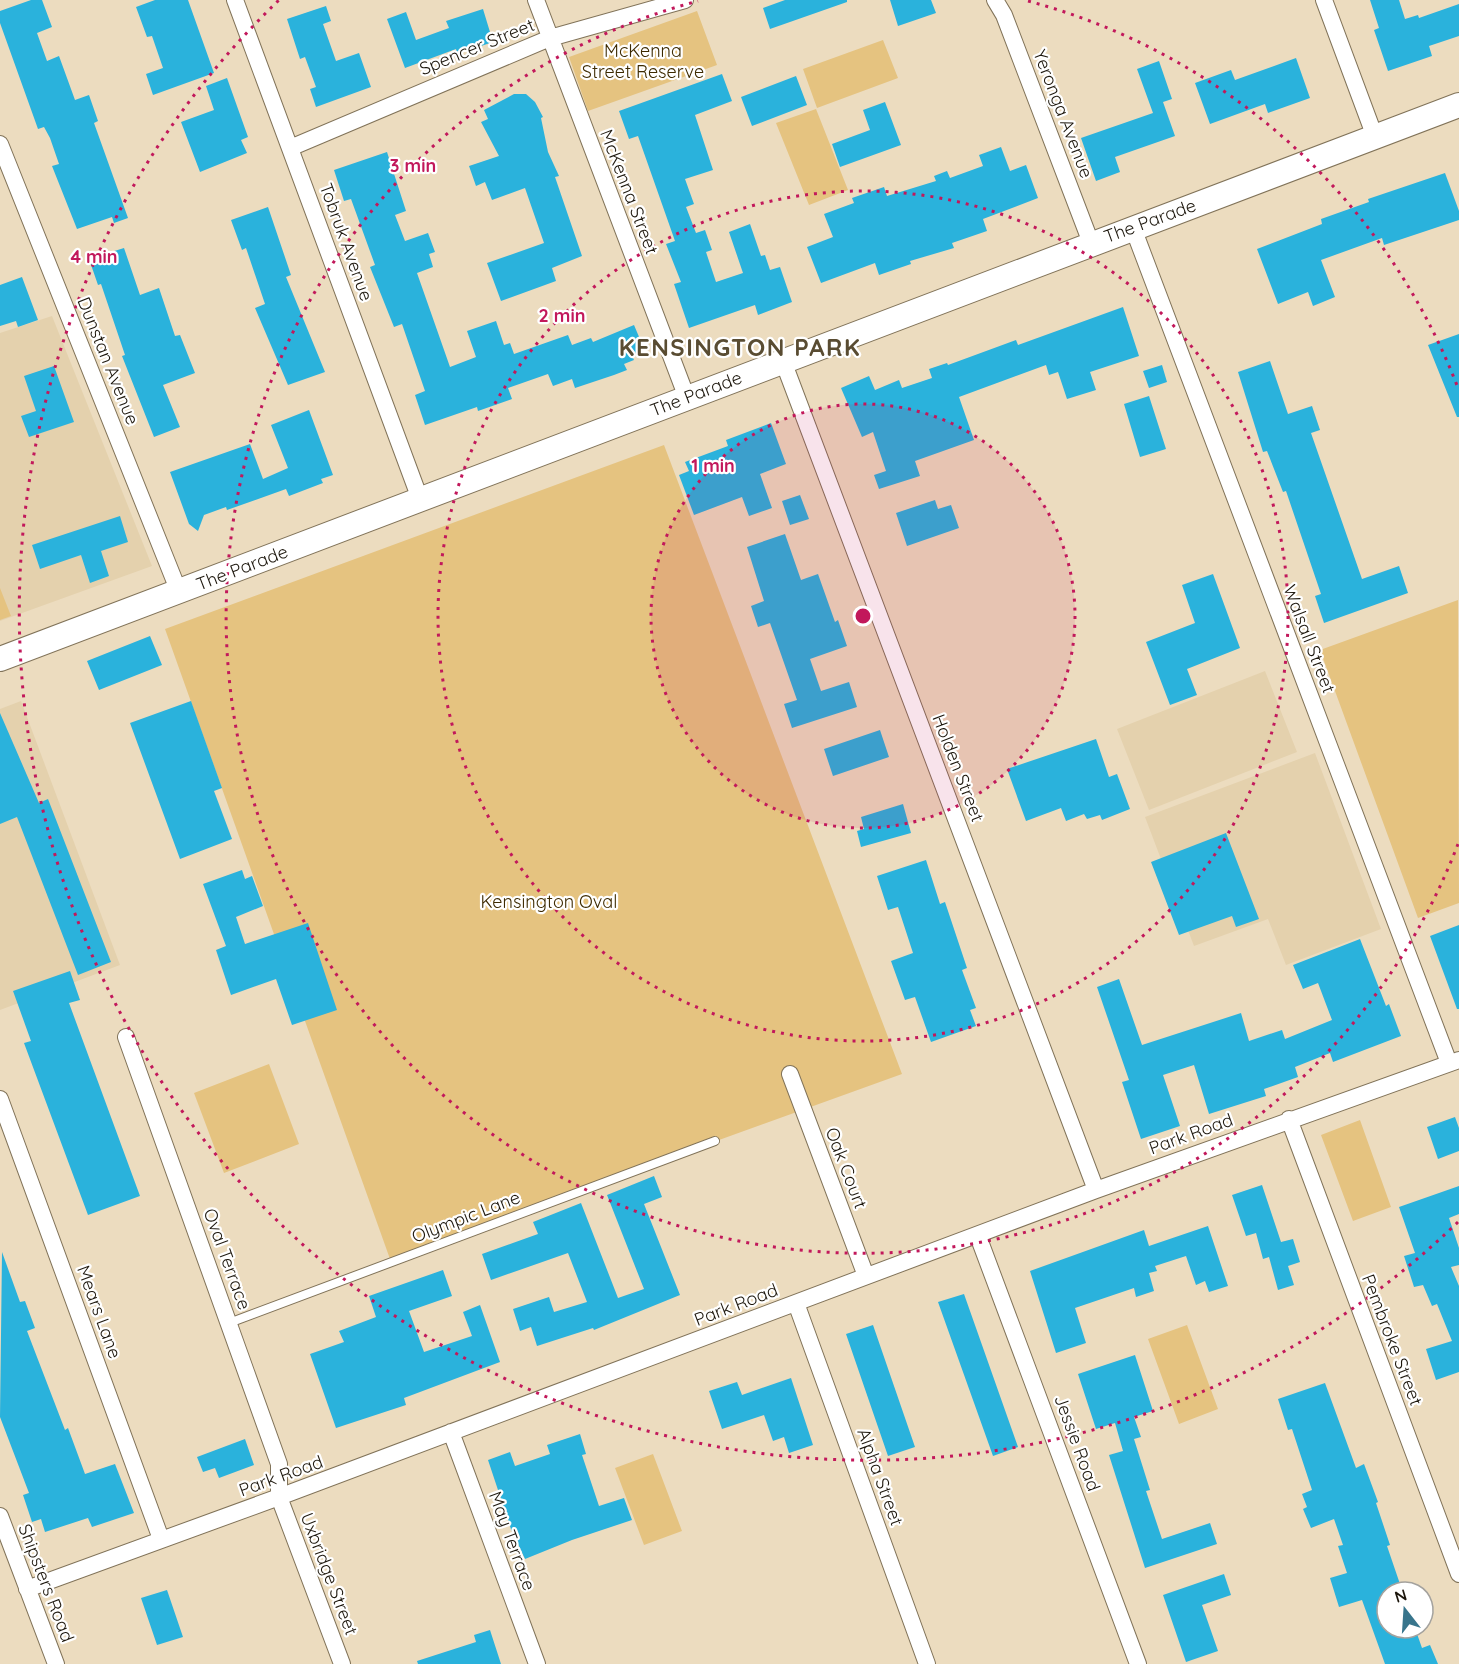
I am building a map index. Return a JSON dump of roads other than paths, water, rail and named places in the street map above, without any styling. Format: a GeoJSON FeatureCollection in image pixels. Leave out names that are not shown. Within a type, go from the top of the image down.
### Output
{"type":"FeatureCollection","features":[{"type":"Feature","properties":{"kind":"main road","name":"The Parade"},"geometry":{"type":"LineString","coordinates":[[0,659],[1091,243],[1459,107]]}},
{"type":"Feature","properties":{"kind":"street","name":"Tobruk Avenue"},"geometry":{"type":"LineString","coordinates":[[235,0],[420,499]]}},
{"type":"Feature","properties":{"kind":"street","name":"McKenna Street"},"geometry":{"type":"LineString","coordinates":[[536,0],[687,398]]}},
{"type":"Feature","properties":{"kind":"street","name":"Spencer Street"},"geometry":{"type":"LineString","coordinates":[[290,148],[550,38],[685,0]]}},
{"type":"Feature","properties":{"kind":"street","name":"Yeronga Avenue"},"geometry":{"type":"LineString","coordinates":[[994,0],[1004,15],[1091,243]]}},
{"type":"Feature","properties":{"kind":"street"},"geometry":{"type":"LineString","coordinates":[[1324,0],[1375,137]]}},
{"type":"Feature","properties":{"kind":"street","name":"Dunstan Avenue"},"geometry":{"type":"LineString","coordinates":[[0,144],[179,592]]}},
{"type":"Feature","properties":{"kind":"street","name":"Walsall Street"},"geometry":{"type":"LineString","coordinates":[[1133,228],[1454,1061]]}},
{"type":"Feature","properties":{"kind":"street","name":"Holden Street"},"geometry":{"type":"LineString","coordinates":[[783,361],[1096,1190]]}},
{"type":"Feature","properties":{"kind":"street","name":"Oval Terrace"},"geometry":{"type":"LineString","coordinates":[[126,1036],[279,1464],[279,1497]]}},
{"type":"Feature","properties":{"kind":"street","name":"Park Road"},"geometry":{"type":"LineString","coordinates":[[27,1589],[279,1497],[1096,1190],[1454,1061]]}},
{"type":"Feature","properties":{"kind":"street","name":"Oak Court"},"geometry":{"type":"LineString","coordinates":[[790,1074],[866,1276]]}},
{"type":"Feature","properties":{"kind":"street","name":"Mears Lane"},"geometry":{"type":"LineString","coordinates":[[0,1099],[161,1539]]}},
{"type":"Feature","properties":{"kind":"street","name":"Pembroke Street"},"geometry":{"type":"LineString","coordinates":[[1288,1119],[1459,1574]]}},
{"type":"Feature","properties":{"kind":"street","name":"Jessie Road"},"geometry":{"type":"LineString","coordinates":[[978,1236],[1138,1664]]}},
{"type":"Feature","properties":{"kind":"street","name":"Alpha Street"},"geometry":{"type":"LineString","coordinates":[[796,1303],[927,1664]]}},
{"type":"Feature","properties":{"kind":"street","name":"May Terrace"},"geometry":{"type":"LineString","coordinates":[[451,1432],[537,1664]]}},
{"type":"Feature","properties":{"kind":"street","name":"Uxbridge Street"},"geometry":{"type":"LineString","coordinates":[[279,1497],[342,1664]]}},
{"type":"Feature","properties":{"kind":"street","name":"Shipsters Road"},"geometry":{"type":"LineString","coordinates":[[0,1516],[56,1664]]}},
{"type":"Feature","properties":{"kind":"lane","name":"Olympic Lane"},"geometry":{"type":"LineString","coordinates":[[229,1323],[715,1141]]}},
{"type":"Feature","properties":{"kind":"district","name":"KENSINGTON PARK"},"geometry":{"type":"Point","coordinates":[740,348]}},
{"type":"Feature","properties":{"kind":"park label","name":"McKenna Street Reserve"},"geometry":{"type":"Point","coordinates":[643,61]}},
{"type":"Feature","properties":{"kind":"park label","name":"Kensington Oval"},"geometry":{"type":"Point","coordinates":[549,902]}}]}
